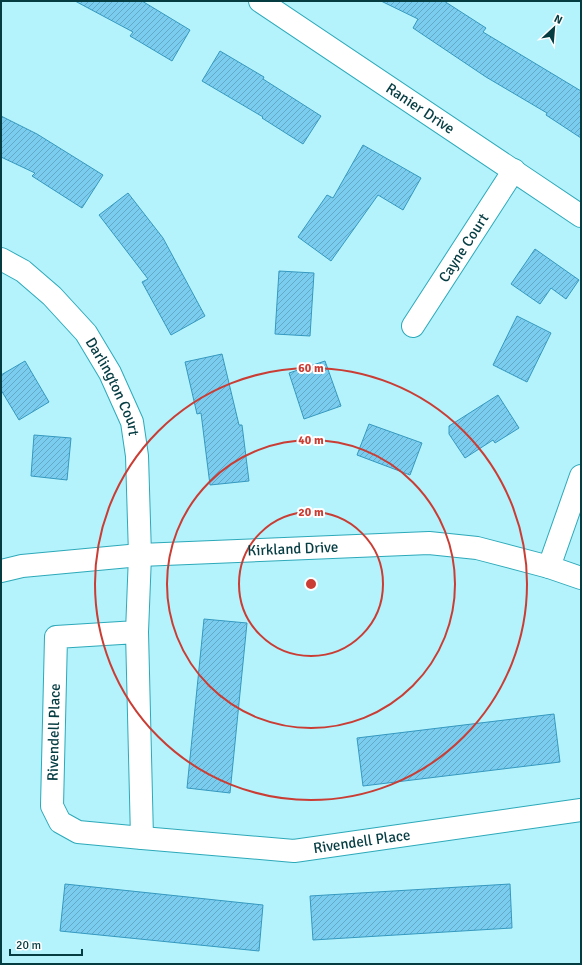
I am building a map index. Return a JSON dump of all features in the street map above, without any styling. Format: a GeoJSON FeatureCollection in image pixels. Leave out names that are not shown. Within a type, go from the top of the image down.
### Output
{"type":"FeatureCollection","features":[{"type":"Feature","properties":{"kind":"street","name":"Ranier Drive"},"geometry":{"type":"LineString","coordinates":[[260,1],[581,216]]}},
{"type":"Feature","properties":{"kind":"street","name":"Cayne Court"},"geometry":{"type":"LineString","coordinates":[[413,326],[514,170]]}},
{"type":"Feature","properties":{"kind":"street","name":"Darlington Court"},"geometry":{"type":"LineString","coordinates":[[1,259],[23,271],[52,296],[86,333],[110,374],[132,422],[137,456],[140,555]]}},
{"type":"Feature","properties":{"kind":"street"},"geometry":{"type":"LineString","coordinates":[[549,567],[581,476]]}},
{"type":"Feature","properties":{"kind":"street","name":"Kirkland Drive"},"geometry":{"type":"LineString","coordinates":[[1,571],[22,566],[140,555],[429,543],[477,548],[549,567],[581,578]]}},
{"type":"Feature","properties":{"kind":"street"},"geometry":{"type":"LineString","coordinates":[[140,555],[137,632],[142,838]]}},
{"type":"Feature","properties":{"kind":"street","name":"Rivendell Place"},"geometry":{"type":"LineString","coordinates":[[137,632],[56,637],[52,806],[60,822],[78,832],[294,851],[581,810]]}},
{"type":"Feature","properties":{"kind":"building"},"geometry":{"type":"Polygon","coordinates":[[[75,1],[142,1],[190,30],[172,61],[130,36],[133,32],[75,1]]]}},
{"type":"Feature","properties":{"kind":"building"},"geometry":{"type":"Polygon","coordinates":[[[381,1],[444,1],[486,28],[483,32],[581,91],[581,138],[546,115],[547,113],[486,77],[413,28],[418,19],[381,1]]]}},
{"type":"Feature","properties":{"kind":"building"},"geometry":{"type":"Polygon","coordinates":[[[220,51],[264,77],[263,79],[321,116],[303,144],[262,118],[263,117],[202,81],[220,51]]]}},
{"type":"Feature","properties":{"kind":"building"},"geometry":{"type":"Polygon","coordinates":[[[1,116],[37,134],[103,175],[82,208],[32,176],[35,173],[1,157],[1,116]]]}},
{"type":"Feature","properties":{"kind":"building"},"geometry":{"type":"Polygon","coordinates":[[[363,145],[421,178],[403,210],[378,195],[331,261],[298,237],[327,195],[333,198],[363,145]]]}},
{"type":"Feature","properties":{"kind":"building"},"geometry":{"type":"Polygon","coordinates":[[[128,193],[163,238],[205,316],[171,335],[142,282],[148,279],[99,215],[128,193]]]}},
{"type":"Feature","properties":{"kind":"building"},"geometry":{"type":"Polygon","coordinates":[[[535,249],[579,280],[566,299],[551,288],[540,304],[511,284],[535,249]]]}},
{"type":"Feature","properties":{"kind":"building"},"geometry":{"type":"Polygon","coordinates":[[[279,271],[314,273],[310,336],[275,334],[279,271]]]}},
{"type":"Feature","properties":{"kind":"building"},"geometry":{"type":"Polygon","coordinates":[[[517,316],[551,333],[527,382],[493,365],[517,316]]]}},
{"type":"Feature","properties":{"kind":"building"},"geometry":{"type":"Polygon","coordinates":[[[222,354],[239,425],[242,425],[249,481],[210,485],[201,413],[197,414],[185,362],[222,354]]]}},
{"type":"Feature","properties":{"kind":"building"},"geometry":{"type":"Polygon","coordinates":[[[25,361],[49,402],[19,420],[1,390],[1,375],[25,361]]]}},
{"type":"Feature","properties":{"kind":"building"},"geometry":{"type":"Polygon","coordinates":[[[325,361],[341,406],[304,419],[289,373],[325,361]]]}},
{"type":"Feature","properties":{"kind":"building"},"geometry":{"type":"Polygon","coordinates":[[[498,395],[519,428],[495,443],[493,440],[465,458],[449,434],[449,426],[498,395]]]}},
{"type":"Feature","properties":{"kind":"building"},"geometry":{"type":"Polygon","coordinates":[[[369,424],[422,443],[410,475],[357,455],[369,424]]]}},
{"type":"Feature","properties":{"kind":"building"},"geometry":{"type":"Polygon","coordinates":[[[34,435],[71,438],[67,480],[31,476],[34,435]]]}},
{"type":"Feature","properties":{"kind":"building"},"geometry":{"type":"Polygon","coordinates":[[[204,619],[247,623],[230,793],[187,788],[204,619]]]}},
{"type":"Feature","properties":{"kind":"building"},"geometry":{"type":"Polygon","coordinates":[[[554,714],[560,762],[363,786],[357,738],[554,714]]]}},
{"type":"Feature","properties":{"kind":"building"},"geometry":{"type":"Polygon","coordinates":[[[65,884],[263,905],[259,951],[60,931],[65,884]]]}},
{"type":"Feature","properties":{"kind":"building"},"geometry":{"type":"Polygon","coordinates":[[[510,884],[512,928],[313,940],[310,896],[510,884]]]}}]}
